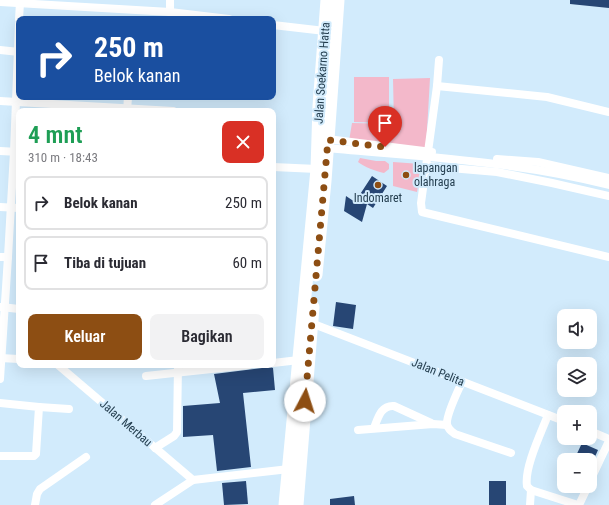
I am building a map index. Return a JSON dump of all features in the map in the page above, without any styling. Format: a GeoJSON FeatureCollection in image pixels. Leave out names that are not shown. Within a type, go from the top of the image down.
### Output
{"type":"FeatureCollection","features":[{"type":"Feature","properties":{"kind":"main road","name":"Jalan Soekarno Hatta"},"geometry":{"type":"LineString","coordinates":[[285,505],[317,169],[319,106],[327,0]]}},
{"type":"Feature","properties":{"kind":"main road","name":"Jalan Soekarno Hatta"},"geometry":{"type":"LineString","coordinates":[[297,505],[338,0]]}},
{"type":"Feature","properties":{"kind":"street"},"geometry":{"type":"LineString","coordinates":[[170,0],[170,12]]}},
{"type":"Feature","properties":{"kind":"street"},"geometry":{"type":"LineString","coordinates":[[0,2],[170,12],[204,16]]}},
{"type":"Feature","properties":{"kind":"street"},"geometry":{"type":"LineString","coordinates":[[19,16],[20,3]]}},
{"type":"Feature","properties":{"kind":"street"},"geometry":{"type":"LineString","coordinates":[[132,10],[132,16]]}},
{"type":"Feature","properties":{"kind":"street"},"geometry":{"type":"LineString","coordinates":[[276,25],[325,31]]}},
{"type":"Feature","properties":{"kind":"street"},"geometry":{"type":"LineString","coordinates":[[0,50],[16,51]]}},
{"type":"Feature","properties":{"kind":"street"},"geometry":{"type":"LineString","coordinates":[[439,60],[421,203],[422,212],[609,257]]}},
{"type":"Feature","properties":{"kind":"street"},"geometry":{"type":"LineString","coordinates":[[436,86],[547,97],[609,112]]}},
{"type":"Feature","properties":{"kind":"street"},"geometry":{"type":"LineString","coordinates":[[0,101],[111,108]]}},
{"type":"Feature","properties":{"kind":"street"},"geometry":{"type":"LineString","coordinates":[[16,102],[16,108]]}},
{"type":"Feature","properties":{"kind":"street"},"geometry":{"type":"LineString","coordinates":[[327,144],[427,158],[540,169],[607,182]]}},
{"type":"Feature","properties":{"kind":"street"},"geometry":{"type":"LineString","coordinates":[[0,151],[16,152]]}},
{"type":"Feature","properties":{"kind":"street"},"geometry":{"type":"LineString","coordinates":[[498,165],[538,162],[607,182]]}},
{"type":"Feature","properties":{"kind":"street"},"geometry":{"type":"LineString","coordinates":[[498,165],[536,180],[609,196]]}},
{"type":"Feature","properties":{"kind":"street"},"geometry":{"type":"LineString","coordinates":[[276,167],[317,169]]}},
{"type":"Feature","properties":{"kind":"street"},"geometry":{"type":"LineString","coordinates":[[536,180],[540,169]]}},
{"type":"Feature","properties":{"kind":"street"},"geometry":{"type":"LineString","coordinates":[[0,379],[4,257],[15,208],[16,180]]}},
{"type":"Feature","properties":{"kind":"street"},"geometry":{"type":"LineString","coordinates":[[599,194],[607,182]]}},
{"type":"Feature","properties":{"kind":"street"},"geometry":{"type":"LineString","coordinates":[[0,207],[15,208]]}},
{"type":"Feature","properties":{"kind":"street"},"geometry":{"type":"LineString","coordinates":[[2,307],[16,309]]}},
{"type":"Feature","properties":{"kind":"street","name":"Jalan Pelita"},"geometry":{"type":"LineString","coordinates":[[311,323],[557,418]]}},
{"type":"Feature","properties":{"kind":"street"},"geometry":{"type":"LineString","coordinates":[[1,358],[16,359]]}},
{"type":"Feature","properties":{"kind":"street"},"geometry":{"type":"LineString","coordinates":[[276,363],[299,360]]}},
{"type":"Feature","properties":{"kind":"street","name":"Jalan Merbau"},"geometry":{"type":"LineString","coordinates":[[62,368],[193,480]]}},
{"type":"Feature","properties":{"kind":"street"},"geometry":{"type":"LineString","coordinates":[[146,376],[178,368],[177,432],[174,436],[155,448]]}},
{"type":"Feature","properties":{"kind":"street"},"geometry":{"type":"LineString","coordinates":[[462,382],[448,418],[447,425],[450,430],[455,434],[511,453]]}},
{"type":"Feature","properties":{"kind":"street"},"geometry":{"type":"LineString","coordinates":[[0,403],[69,409]]}},
{"type":"Feature","properties":{"kind":"street"},"geometry":{"type":"LineString","coordinates":[[374,428],[382,410],[389,406],[394,406],[433,424]]}},
{"type":"Feature","properties":{"kind":"street"},"geometry":{"type":"LineString","coordinates":[[0,456],[34,456],[36,454],[39,407]]}},
{"type":"Feature","properties":{"kind":"street"},"geometry":{"type":"LineString","coordinates":[[548,415],[529,465],[527,486],[531,490],[578,505],[584,493]]}},
{"type":"Feature","properties":{"kind":"street"},"geometry":{"type":"LineString","coordinates":[[358,430],[433,424],[447,425]]}},
{"type":"Feature","properties":{"kind":"street"},"geometry":{"type":"LineString","coordinates":[[597,434],[609,440],[597,466]]}},
{"type":"Feature","properties":{"kind":"street"},"geometry":{"type":"LineString","coordinates":[[35,505],[37,494],[40,489],[86,457]]}},
{"type":"Feature","properties":{"kind":"street"},"geometry":{"type":"LineString","coordinates":[[155,505],[193,480],[288,469]]}},
{"type":"Feature","properties":{"kind":"street"},"geometry":{"type":"LineString","coordinates":[[530,505],[531,490]]}},
{"type":"Feature","properties":{"kind":"shaded area"},"geometry":{"type":"Polygon","coordinates":[[[354,77],[389,77],[389,123],[354,122],[354,77]]]}},
{"type":"Feature","properties":{"kind":"shaded area"},"geometry":{"type":"Polygon","coordinates":[[[430,78],[426,148],[349,141],[352,123],[394,124],[393,79],[430,78]]]}},
{"type":"Feature","properties":{"kind":"shaded area"},"geometry":{"type":"Polygon","coordinates":[[[360,158],[385,161],[389,164],[389,169],[384,173],[370,169],[358,162],[360,158]]]}},
{"type":"Feature","properties":{"kind":"shaded area","name":"lapangan olahraga"},"geometry":{"type":"Polygon","coordinates":[[[393,162],[421,164],[417,192],[393,186],[393,162]]]}},
{"type":"Feature","properties":{"kind":"building"},"geometry":{"type":"Polygon","coordinates":[[[570,0],[609,0],[609,8],[570,4],[570,0]]]}},
{"type":"Feature","properties":{"kind":"building"},"geometry":{"type":"Polygon","coordinates":[[[372,176],[387,186],[373,208],[367,204],[362,222],[344,211],[346,196],[355,202],[372,176]]]}},
{"type":"Feature","properties":{"kind":"building"},"geometry":{"type":"Polygon","coordinates":[[[336,302],[356,305],[353,329],[333,326],[336,302]]]}},
{"type":"Feature","properties":{"kind":"building"},"geometry":{"type":"Polygon","coordinates":[[[273,368],[275,390],[243,393],[251,467],[217,471],[213,435],[183,437],[183,406],[220,403],[214,374],[273,368]]]}},
{"type":"Feature","properties":{"kind":"building"},"geometry":{"type":"Polygon","coordinates":[[[581,445],[587,445],[598,450],[597,453],[577,453],[581,445]]]}},
{"type":"Feature","properties":{"kind":"building"},"geometry":{"type":"Polygon","coordinates":[[[246,481],[248,504],[224,505],[222,483],[246,481]]]}},
{"type":"Feature","properties":{"kind":"building"},"geometry":{"type":"Polygon","coordinates":[[[489,481],[506,481],[506,505],[489,505],[489,481]]]}},
{"type":"Feature","properties":{"kind":"building"},"geometry":{"type":"Polygon","coordinates":[[[354,496],[355,505],[330,505],[330,499],[354,496]]]}},
{"type":"Feature","properties":{"kind":"place","name":"lapangan olahraga"},"geometry":{"type":"Point","coordinates":[406,175]}},
{"type":"Feature","properties":{"kind":"place","name":"Indomaret"},"geometry":{"type":"Point","coordinates":[378,185]}},
{"type":"Feature","properties":{"kind":"route"},"geometry":{"type":"LineString","coordinates":[[305,401],[328,140],[385,147]]}}]}
